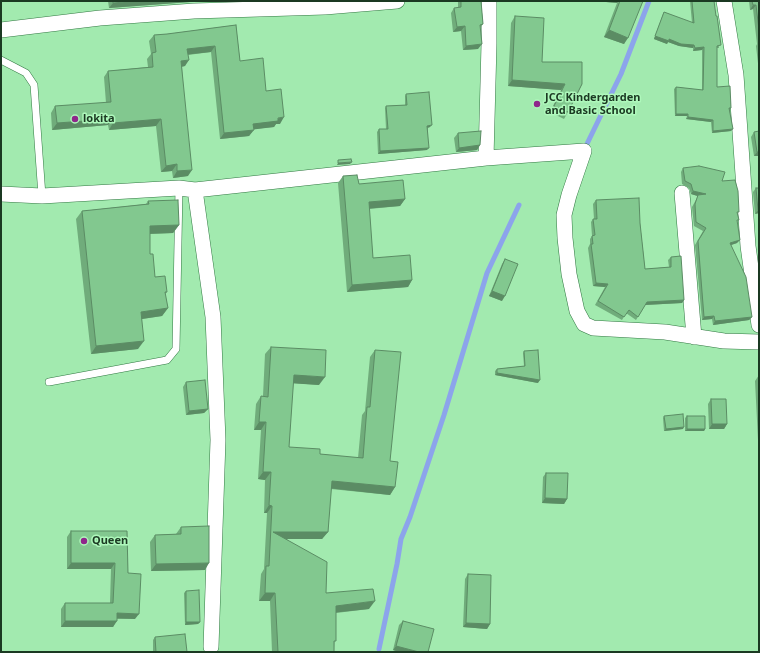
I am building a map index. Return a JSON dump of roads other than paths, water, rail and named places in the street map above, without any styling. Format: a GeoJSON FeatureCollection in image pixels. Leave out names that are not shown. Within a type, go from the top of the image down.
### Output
{"type":"FeatureCollection","features":[{"type":"Feature","properties":{"kind":"street"},"geometry":{"type":"LineString","coordinates":[[1,30],[92,19],[194,11],[325,7],[397,1]]}},
{"type":"Feature","properties":{"kind":"street"},"geometry":{"type":"LineString","coordinates":[[486,158],[489,1]]}},
{"type":"Feature","properties":{"kind":"street"},"geometry":{"type":"LineString","coordinates":[[724,1],[736,75],[748,246],[759,325]]}},
{"type":"Feature","properties":{"kind":"street"},"geometry":{"type":"LineString","coordinates":[[1,194],[42,196],[179,188],[195,190],[486,158],[584,151],[564,215],[568,274],[578,311],[584,324],[593,328],[665,332],[724,341],[759,342]]}},
{"type":"Feature","properties":{"kind":"street"},"geometry":{"type":"LineString","coordinates":[[195,190],[213,317],[218,440],[212,647]]}},
{"type":"Feature","properties":{"kind":"street"},"geometry":{"type":"LineString","coordinates":[[682,192],[694,337]]}},
{"type":"Feature","properties":{"kind":"lane"},"geometry":{"type":"LineString","coordinates":[[1,60],[26,73],[34,85],[42,196]]}},
{"type":"Feature","properties":{"kind":"lane"},"geometry":{"type":"LineString","coordinates":[[49,382],[166,360],[176,349],[179,188]]}},
{"type":"Feature","properties":{"kind":"waterway"},"geometry":{"type":"LineString","coordinates":[[584,150],[621,74],[649,1]]}},
{"type":"Feature","properties":{"kind":"waterway"},"geometry":{"type":"LineString","coordinates":[[379,649],[401,539],[410,517],[444,415],[487,273],[519,205]]}},
{"type":"Feature","properties":{"kind":"place","name":"JCC Kindergarden and Basic School"},"geometry":{"type":"Point","coordinates":[537,104]}},
{"type":"Feature","properties":{"kind":"place","name":"lokita"},"geometry":{"type":"Point","coordinates":[75,119]}},
{"type":"Feature","properties":{"kind":"place","name":"Queen"},"geometry":{"type":"Point","coordinates":[84,541]}}]}
